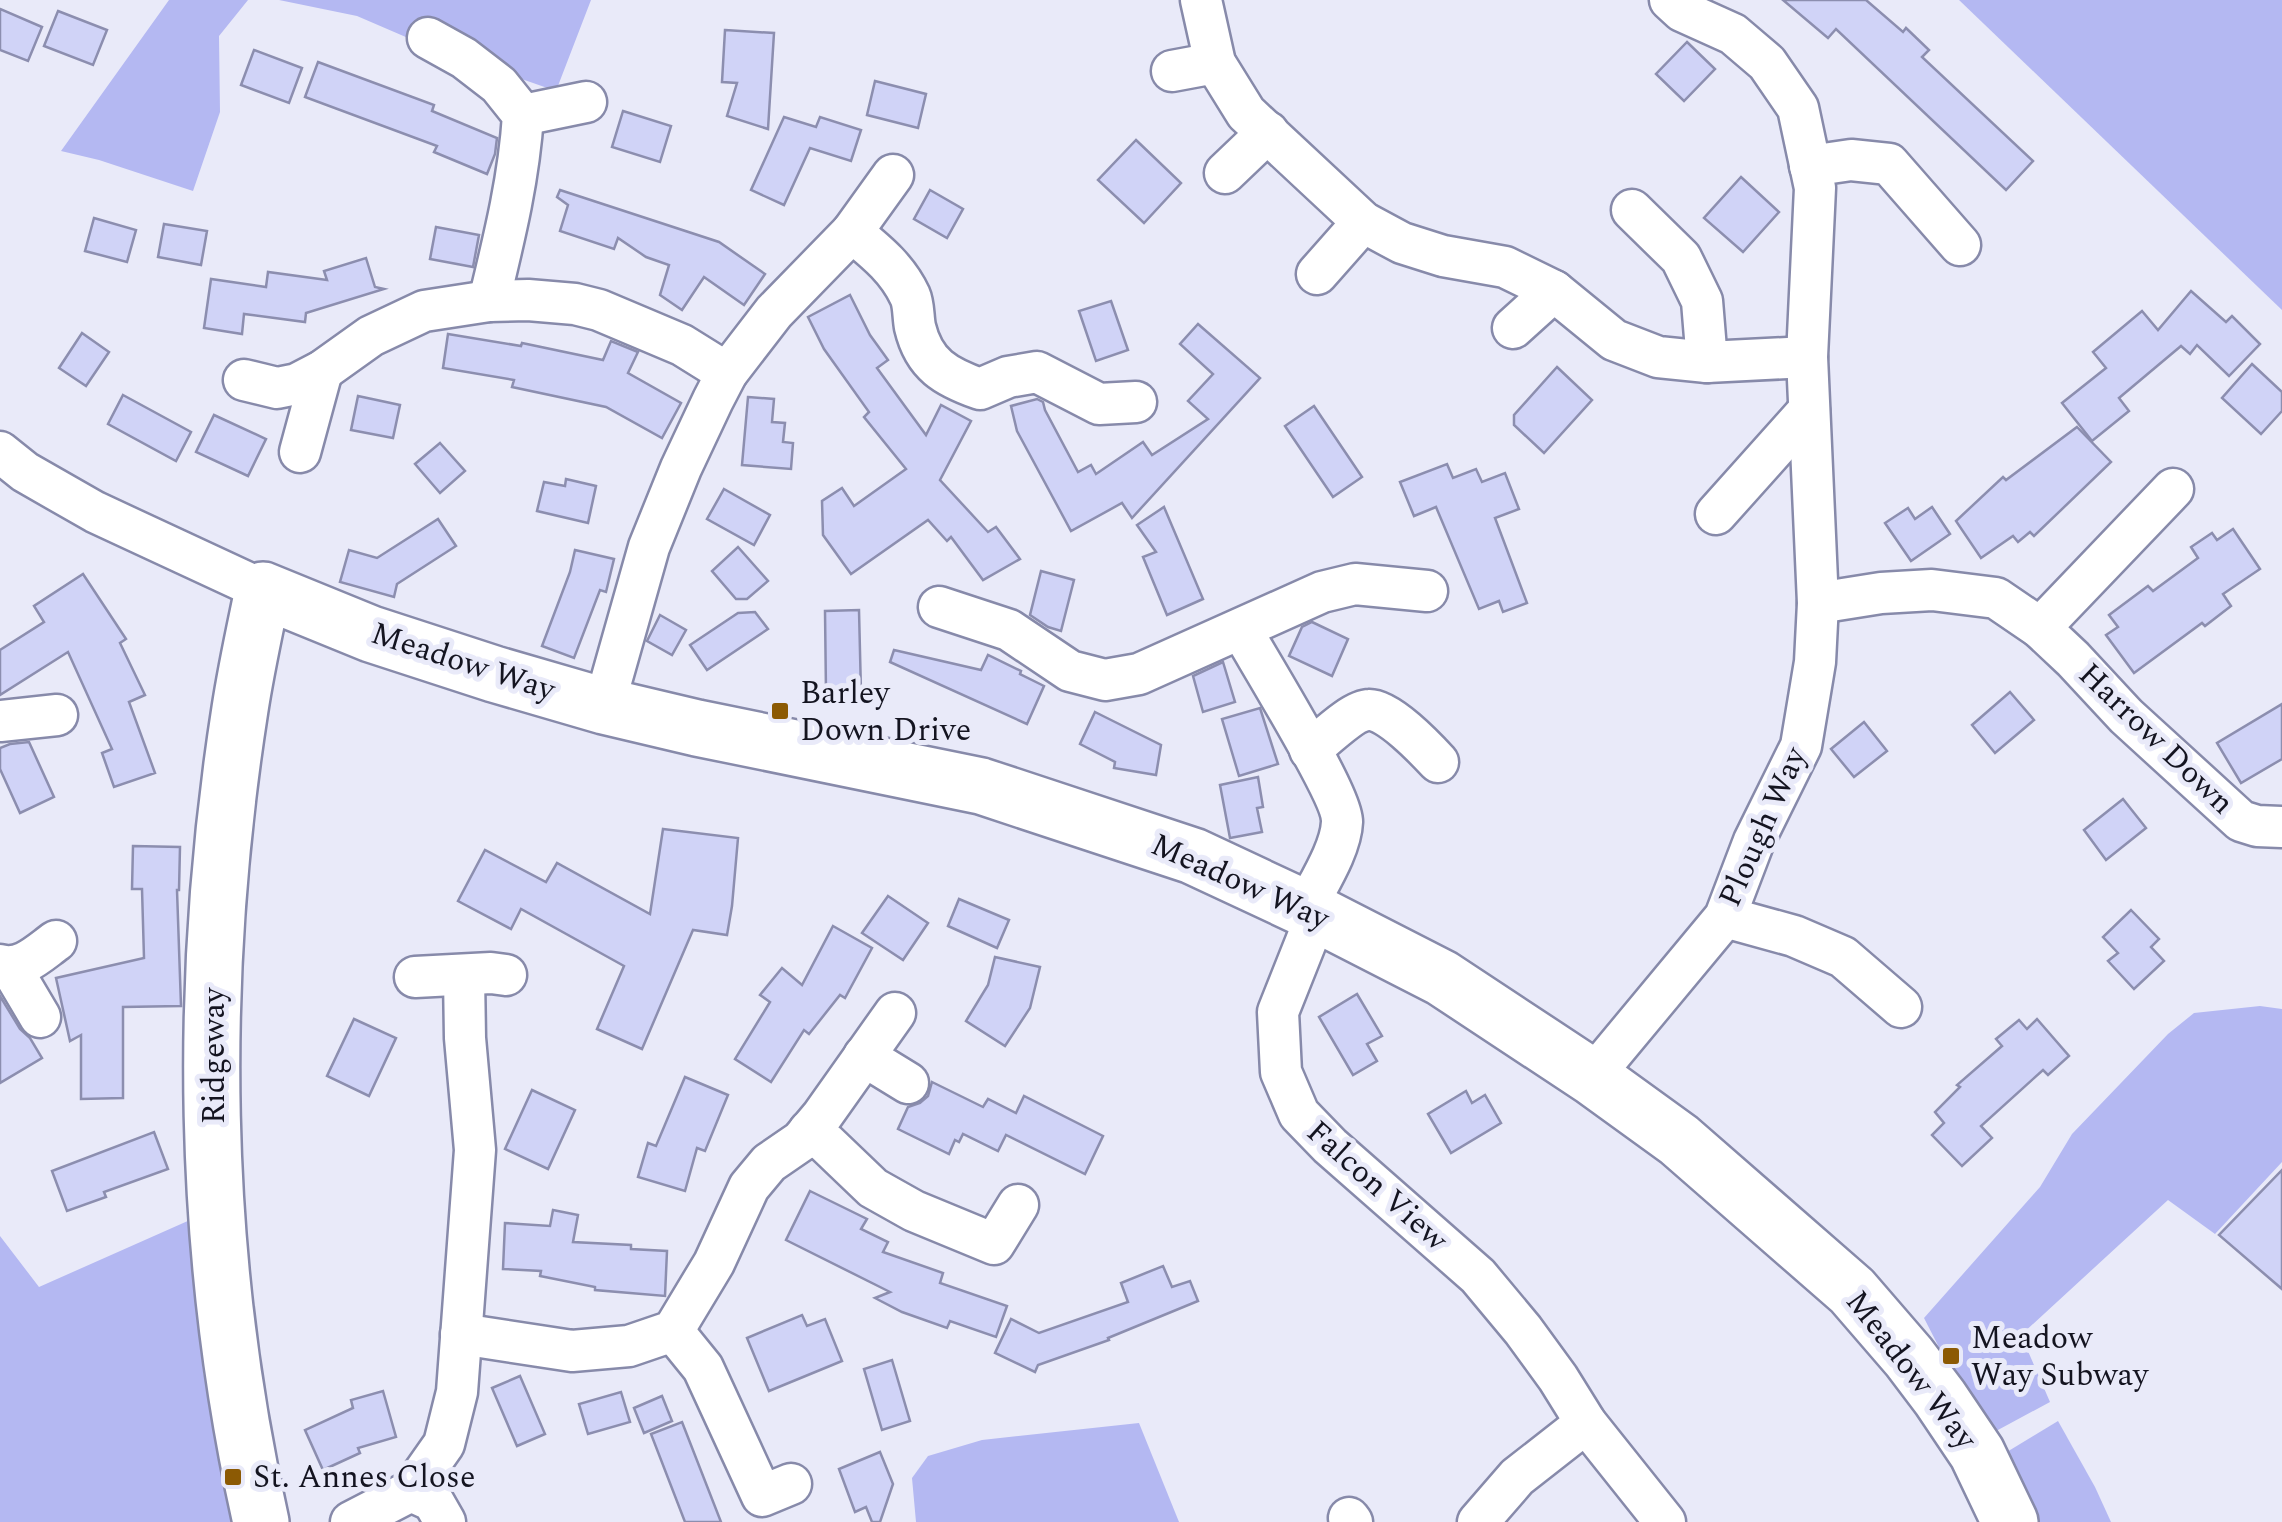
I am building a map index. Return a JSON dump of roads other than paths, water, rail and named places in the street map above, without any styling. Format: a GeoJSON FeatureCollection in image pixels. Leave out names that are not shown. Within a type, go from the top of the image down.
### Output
{"type":"FeatureCollection","features":[{"type":"Feature","properties":{"kind":"street"},"geometry":{"type":"LineString","coordinates":[[1201,0],[1215,63],[1246,113],[1364,222],[1402,242],[1443,256],[1505,267],[1554,292],[1614,340],[1658,357],[1707,362],[1807,357]]}},
{"type":"Feature","properties":{"kind":"street","name":"Plough Way"},"geometry":{"type":"LineString","coordinates":[[1592,1077],[1725,917],[1754,841],[1802,746],[1814,662],[1818,604],[1807,357],[1814,188],[1798,108],[1767,63],[1733,34],[1682,11],[1670,0]]}},
{"type":"Feature","properties":{"kind":"street"},"geometry":{"type":"LineString","coordinates":[[428,38],[464,58],[499,85],[523,115],[515,190],[489,301]]}},
{"type":"Feature","properties":{"kind":"street"},"geometry":{"type":"LineString","coordinates":[[1172,71],[1215,63]]}},
{"type":"Feature","properties":{"kind":"street"},"geometry":{"type":"LineString","coordinates":[[523,115],[586,102]]}},
{"type":"Feature","properties":{"kind":"street"},"geometry":{"type":"LineString","coordinates":[[1225,174],[1268,132]]}},
{"type":"Feature","properties":{"kind":"street"},"geometry":{"type":"LineString","coordinates":[[1810,166],[1850,160],[1889,164],[1960,244]]}},
{"type":"Feature","properties":{"kind":"street"},"geometry":{"type":"LineString","coordinates":[[604,706],[650,547],[680,468],[727,373],[774,312],[852,232],[894,175]]}},
{"type":"Feature","properties":{"kind":"street"},"geometry":{"type":"LineString","coordinates":[[1632,210],[1681,258],[1688,272],[1702,301],[1707,362]]}},
{"type":"Feature","properties":{"kind":"street"},"geometry":{"type":"LineString","coordinates":[[1317,274],[1364,222]]}},
{"type":"Feature","properties":{"kind":"street"},"geometry":{"type":"LineString","coordinates":[[852,232],[892,266],[912,299],[915,329],[928,360],[952,379],[980,388],[1037,372],[1098,404],[1136,402]]}},
{"type":"Feature","properties":{"kind":"street"},"geometry":{"type":"LineString","coordinates":[[1513,328],[1554,292]]}},
{"type":"Feature","properties":{"kind":"street"},"geometry":{"type":"LineString","coordinates":[[244,380],[276,388],[298,384],[371,336],[424,312],[489,301],[528,300],[599,310],[682,346],[727,373]]}},
{"type":"Feature","properties":{"kind":"street"},"geometry":{"type":"LineString","coordinates":[[300,452],[322,371]]}},
{"type":"Feature","properties":{"kind":"street"},"geometry":{"type":"LineString","coordinates":[[1716,514],[1809,410]]}},
{"type":"Feature","properties":{"kind":"street"},"geometry":{"type":"LineString","coordinates":[[0,452],[25,472],[95,512],[263,590]]}},
{"type":"Feature","properties":{"kind":"street"},"geometry":{"type":"LineString","coordinates":[[2040,628],[2174,488]]}},
{"type":"Feature","properties":{"kind":"street"},"geometry":{"type":"LineString","coordinates":[[939,607],[1009,630],[1070,671],[1106,680],[1140,674],[1322,592],[1354,584],[1427,591]]}},
{"type":"Feature","properties":{"kind":"street","name":"Meadow Way"},"geometry":{"type":"LineString","coordinates":[[263,590],[371,634],[604,706],[981,786],[1193,856],[1442,978],[1679,1140],[1852,1291],[1909,1357],[1977,1453],[2010,1522]]}},
{"type":"Feature","properties":{"kind":"street","name":"Ridgeway"},"geometry":{"type":"LineString","coordinates":[[262,1522],[244,1445],[228,1337],[217,1218],[212,994],[228,800],[240,706],[263,590]]}},
{"type":"Feature","properties":{"kind":"street","name":"Harrow Down"},"geometry":{"type":"LineString","coordinates":[[1818,604],[1880,593],[1932,590],[1996,598],[2040,628],[2126,716],[2240,821],[2282,827]]}},
{"type":"Feature","properties":{"kind":"street","name":"Falcon View"},"geometry":{"type":"LineString","coordinates":[[1241,629],[1310,750],[1343,818],[1278,1012],[1281,1072],[1299,1114],[1478,1276],[1524,1330],[1586,1423],[1665,1522]]}},
{"type":"Feature","properties":{"kind":"street"},"geometry":{"type":"LineString","coordinates":[[1310,750],[1367,709],[1379,712],[1414,736],[1438,762]]}},
{"type":"Feature","properties":{"kind":"street"},"geometry":{"type":"LineString","coordinates":[[0,722],[57,714]]}},
{"type":"Feature","properties":{"kind":"street"},"geometry":{"type":"LineString","coordinates":[[1725,917],[1794,936],[1843,957],[1900,1007]]}},
{"type":"Feature","properties":{"kind":"street"},"geometry":{"type":"LineString","coordinates":[[40,1017],[6,966],[26,962],[56,940]]}},
{"type":"Feature","properties":{"kind":"street"},"geometry":{"type":"LineString","coordinates":[[414,977],[506,975]]}},
{"type":"Feature","properties":{"kind":"street"},"geometry":{"type":"LineString","coordinates":[[351,1522],[411,1492],[444,1444],[457,1392],[475,1150],[464,1038],[464,976]]}},
{"type":"Feature","properties":{"kind":"street"},"geometry":{"type":"LineString","coordinates":[[461,1334],[572,1350],[628,1346],[673,1331],[714,1263],[749,1188],[769,1163],[801,1141],[895,1013]]}},
{"type":"Feature","properties":{"kind":"street"},"geometry":{"type":"LineString","coordinates":[[864,1056],[908,1084]]}},
{"type":"Feature","properties":{"kind":"street"},"geometry":{"type":"LineString","coordinates":[[809,1131],[874,1188],[914,1211],[994,1244],[1018,1205]]}},
{"type":"Feature","properties":{"kind":"street"},"geometry":{"type":"LineString","coordinates":[[673,1331],[702,1368],[762,1496],[791,1484]]}},
{"type":"Feature","properties":{"kind":"street"},"geometry":{"type":"LineString","coordinates":[[1478,1522],[1517,1477],[1586,1423]]}},
{"type":"Feature","properties":{"kind":"street"},"geometry":{"type":"LineString","coordinates":[[411,1492],[432,1501],[445,1522]]}},
{"type":"Feature","properties":{"kind":"place","name":"Barley Down Drive"},"geometry":{"type":"Point","coordinates":[780,711]}},
{"type":"Feature","properties":{"kind":"place","name":"Meadow Way Subway"},"geometry":{"type":"Point","coordinates":[1951,1356]}},
{"type":"Feature","properties":{"kind":"place","name":"St. Annes Close"},"geometry":{"type":"Point","coordinates":[233,1477]}}]}
